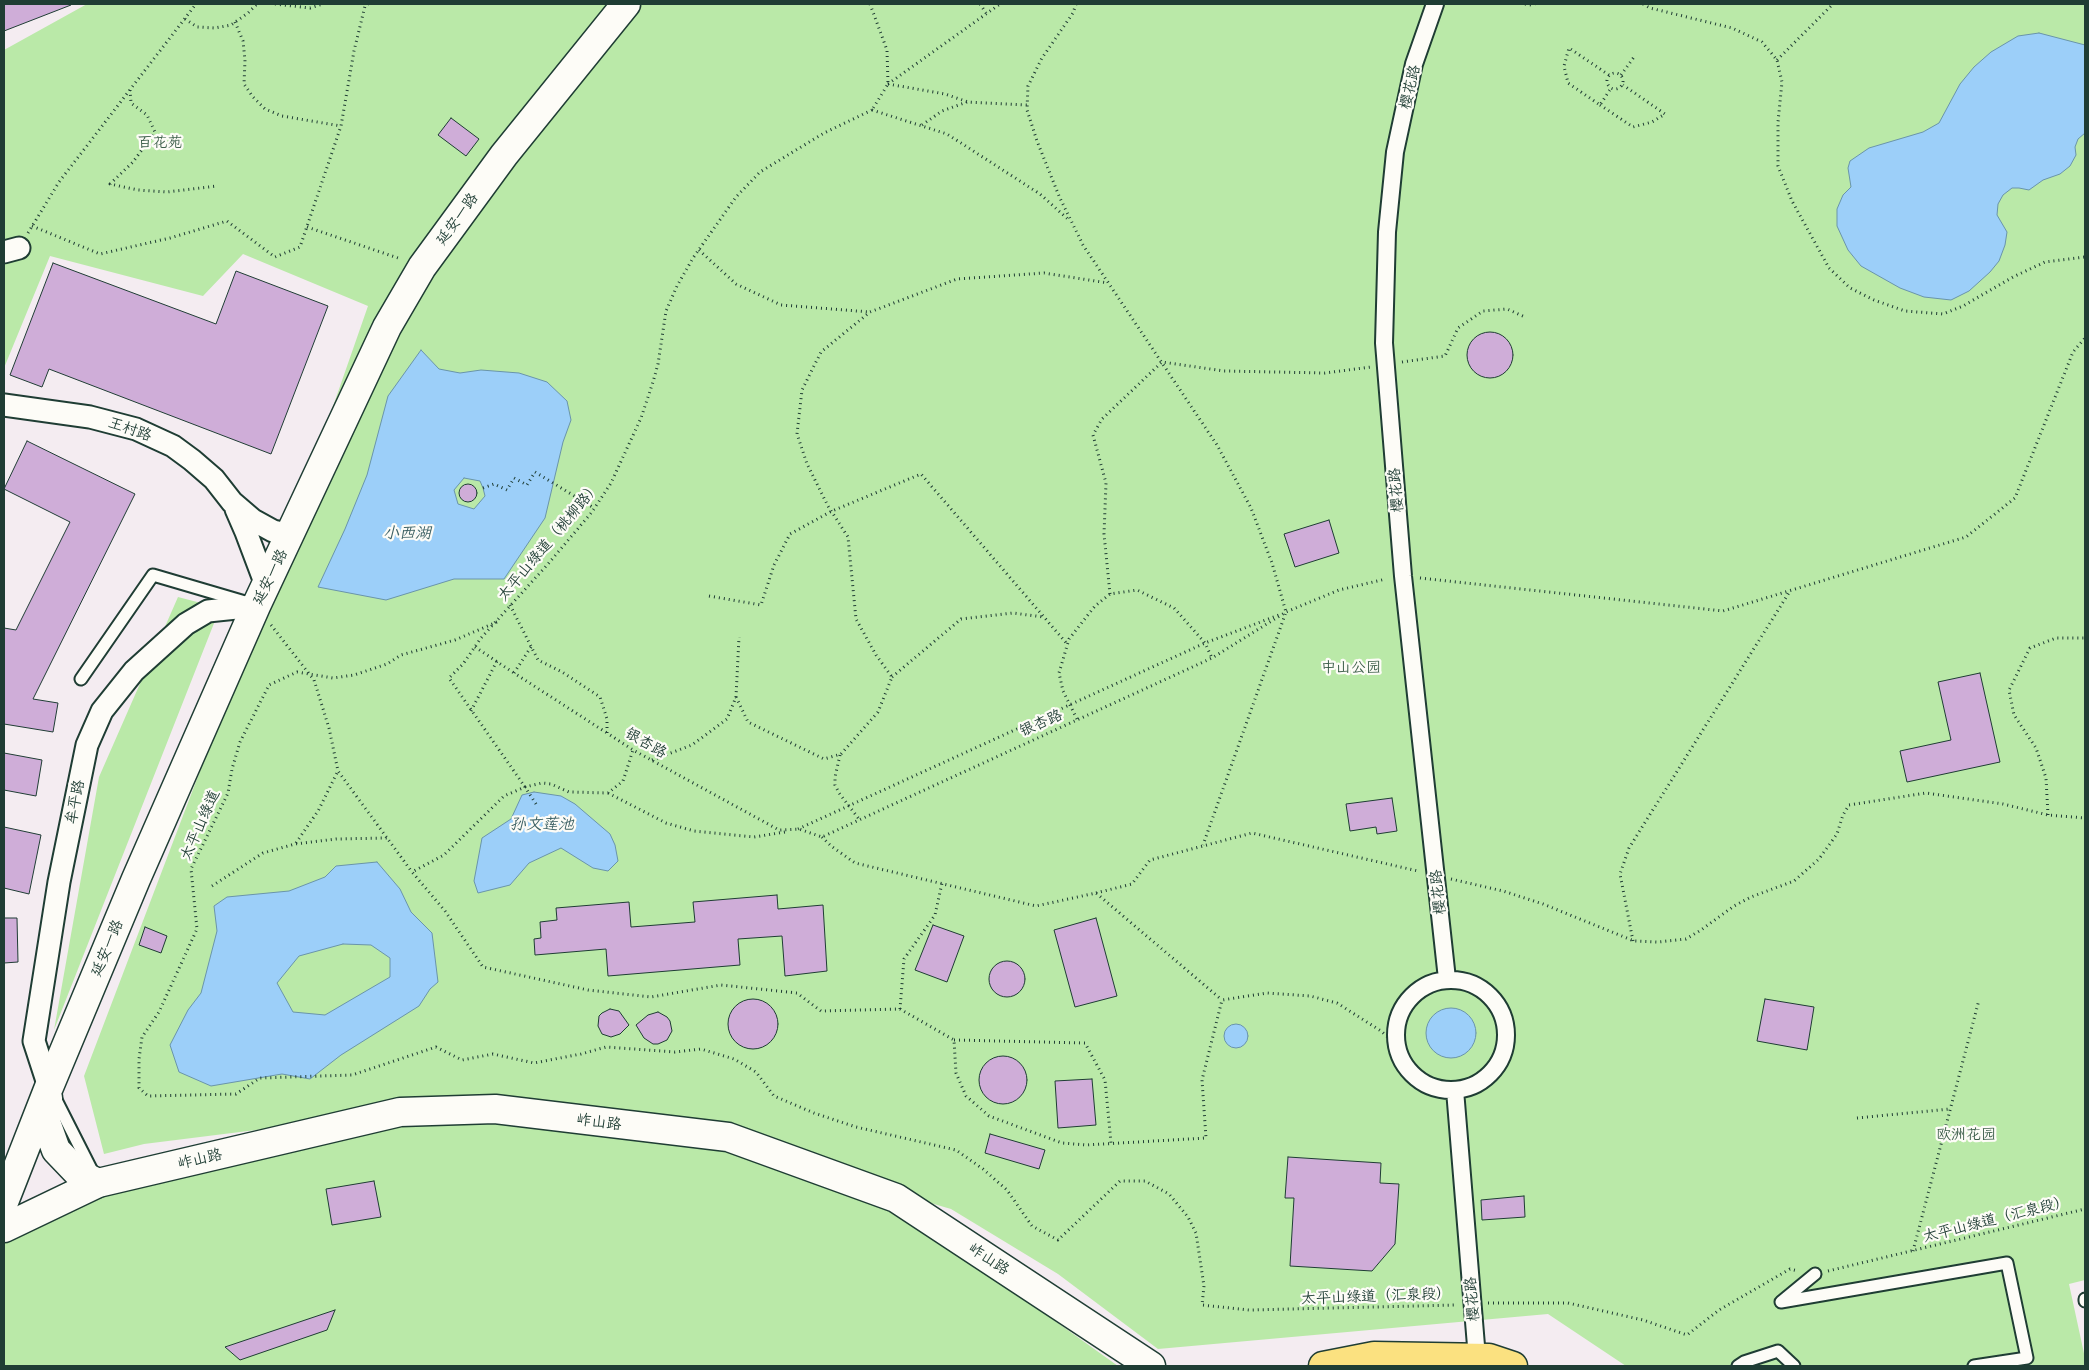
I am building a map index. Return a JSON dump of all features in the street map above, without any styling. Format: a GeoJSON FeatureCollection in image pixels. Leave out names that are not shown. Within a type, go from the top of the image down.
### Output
{"type":"FeatureCollection","features":[{"type":"Feature","properties":{"kind":"main road","name":"延安一路"},"geometry":{"type":"LineString","coordinates":[[4,1202],[48,1087],[136,879],[261,596],[387,327],[422,267],[504,155],[626,4]]}},
{"type":"Feature","properties":{"kind":"main road"},"geometry":{"type":"LineString","coordinates":[[48,1087],[46,1122],[56,1150],[78,1173],[98,1184]]}},
{"type":"Feature","properties":{"kind":"main road","name":"岞山路"},"geometry":{"type":"LineString","coordinates":[[4,1228],[98,1184],[400,1112],[495,1109],[728,1137],[896,1198],[1150,1366]]}},
{"type":"Feature","properties":{"kind":"main road"},"geometry":{"type":"LineString","coordinates":[[1323,1366],[1374,1356],[1489,1358],[1513,1366]]}},
{"type":"Feature","properties":{"kind":"street","name":"樱花路"},"geometry":{"type":"LineString","coordinates":[[1435,4],[1414,64],[1395,152],[1387,232],[1384,343],[1403,576],[1447,979]]}},
{"type":"Feature","properties":{"kind":"street","name":"王村路"},"geometry":{"type":"LineString","coordinates":[[4,405],[90,416],[136,429],[173,446],[192,460],[214,479],[232,502],[262,527],[290,534]]}},
{"type":"Feature","properties":{"kind":"street","name":"王村路"},"geometry":{"type":"LineString","coordinates":[[232,502],[246,532],[261,596]]}},
{"type":"Feature","properties":{"kind":"street","name":"牟平路"},"geometry":{"type":"LineString","coordinates":[[48,1087],[34,1041],[59,882],[87,745],[102,711],[134,670],[186,624],[208,611],[261,596]]}},
{"type":"Feature","properties":{"kind":"street"},"geometry":{"type":"LineString","coordinates":[[1447,979],[1464,980],[1481,988],[1494,999],[1503,1014],[1507,1031],[1506,1048],[1493,1071],[1472,1086],[1455,1090],[1436,1088],[1418,1080],[1405,1066],[1397,1045],[1396,1029],[1401,1010],[1412,995],[1428,984],[1447,979]]}},
{"type":"Feature","properties":{"kind":"street","name":"樱花路"},"geometry":{"type":"LineString","coordinates":[[1455,1090],[1477,1358]]}},
{"type":"Feature","properties":{"kind":"lane"},"geometry":{"type":"LineString","coordinates":[[81,679],[153,575],[261,596]]}},
{"type":"Feature","properties":{"kind":"lane"},"geometry":{"type":"LineString","coordinates":[[1815,1274],[1781,1302],[2007,1263],[2028,1358],[1974,1366]]}},
{"type":"Feature","properties":{"kind":"lane"},"geometry":{"type":"LineString","coordinates":[[1738,1366],[1744,1362],[1778,1351],[1794,1366]]}},
{"type":"Feature","properties":{"kind":"path"},"geometry":{"type":"LineString","coordinates":[[12,250],[32,226],[59,182],[196,4]]}},
{"type":"Feature","properties":{"kind":"path"},"geometry":{"type":"LineString","coordinates":[[185,19],[197,27],[215,28],[231,25],[257,4]]}},
{"type":"Feature","properties":{"kind":"path"},"geometry":{"type":"LineString","coordinates":[[275,4],[310,8],[323,4]]}},
{"type":"Feature","properties":{"kind":"path"},"geometry":{"type":"LineString","coordinates":[[870,4],[887,50],[888,84]]}},
{"type":"Feature","properties":{"kind":"path"},"geometry":{"type":"LineString","coordinates":[[980,4],[986,13]]}},
{"type":"Feature","properties":{"kind":"path"},"geometry":{"type":"LineString","coordinates":[[1000,4],[888,84],[872,110],[946,134],[1040,194],[1072,223]]}},
{"type":"Feature","properties":{"kind":"path"},"geometry":{"type":"LineString","coordinates":[[1076,4],[1073,13],[1042,58],[1028,86],[1027,110],[1037,141],[1083,245],[1217,445],[1251,508],[1272,563],[1286,612],[1203,845]]}},
{"type":"Feature","properties":{"kind":"path"},"geometry":{"type":"LineString","coordinates":[[1525,4],[1535,4]]}},
{"type":"Feature","properties":{"kind":"path"},"geometry":{"type":"LineString","coordinates":[[1643,4],[1650,8],[1732,28],[1762,42],[1777,60],[1782,82],[1778,122],[1778,166],[1792,201],[1829,268],[1850,288],[1874,300],[1905,311],[1943,314],[1963,306],[2013,277],[2045,262],[2085,257]]}},
{"type":"Feature","properties":{"kind":"path"},"geometry":{"type":"LineString","coordinates":[[1777,60],[1833,4]]}},
{"type":"Feature","properties":{"kind":"path"},"geometry":{"type":"LineString","coordinates":[[32,226],[100,254],[170,238],[227,221],[275,257],[300,247],[341,126],[354,51],[366,5]]}},
{"type":"Feature","properties":{"kind":"path"},"geometry":{"type":"LineString","coordinates":[[235,22],[243,41],[245,60],[244,84],[265,109],[282,116],[341,126]]}},
{"type":"Feature","properties":{"kind":"path"},"geometry":{"type":"LineString","coordinates":[[1608,75],[1569,48],[1564,66],[1568,83],[1633,127],[1652,122],[1665,114],[1623,85]]}},
{"type":"Feature","properties":{"kind":"path"},"geometry":{"type":"LineString","coordinates":[[1621,75],[1634,57]]}},
{"type":"Feature","properties":{"kind":"path"},"geometry":{"type":"LineString","coordinates":[[1613,72],[1621,75],[1624,79],[1623,85],[1619,88],[1611,88],[1606,81],[1608,75],[1613,72]]}},
{"type":"Feature","properties":{"kind":"path"},"geometry":{"type":"LineString","coordinates":[[888,84],[945,94],[968,102],[1028,105]]}},
{"type":"Feature","properties":{"kind":"path"},"geometry":{"type":"LineString","coordinates":[[1600,105],[1611,88]]}},
{"type":"Feature","properties":{"kind":"path"},"geometry":{"type":"LineString","coordinates":[[130,89],[131,103],[147,115],[154,132],[133,162],[110,184],[138,190],[167,192],[217,186]]}},
{"type":"Feature","properties":{"kind":"path"},"geometry":{"type":"LineString","coordinates":[[922,126],[942,112],[968,102]]}},
{"type":"Feature","properties":{"kind":"path","name":"太平山绿道（桃柳路）"},"geometry":{"type":"LineString","coordinates":[[309,674],[333,678],[354,675],[387,664],[401,655],[455,640],[497,622],[594,508],[611,483],[640,418],[658,364],[666,311],[676,286],[736,197],[760,172],[824,132],[872,110]]}},
{"type":"Feature","properties":{"kind":"path"},"geometry":{"type":"LineString","coordinates":[[307,227],[422,267]]}},
{"type":"Feature","properties":{"kind":"path"},"geometry":{"type":"LineString","coordinates":[[699,250],[736,284],[782,305],[870,312]]}},
{"type":"Feature","properties":{"kind":"path"},"geometry":{"type":"LineString","coordinates":[[892,677],[876,655],[856,619],[848,537],[807,464],[797,434],[802,390],[822,352],[870,312],[958,279],[1044,273],[1109,283]]}},
{"type":"Feature","properties":{"kind":"path"},"geometry":{"type":"LineString","coordinates":[[1162,362],[1224,371],[1325,373],[1445,356],[1458,328],[1483,311],[1507,309],[1525,316]]}},
{"type":"Feature","properties":{"kind":"path","name":"银杏路"},"geometry":{"type":"LineString","coordinates":[[799,829],[1205,643],[1340,590],[1374,581],[1403,576],[1723,611],[1966,537],[2015,498],[2073,352],[2085,338]]}},
{"type":"Feature","properties":{"kind":"path"},"geometry":{"type":"LineString","coordinates":[[1110,594],[1104,534],[1106,484],[1093,435],[1102,419],[1162,362]]}},
{"type":"Feature","properties":{"kind":"path"},"geometry":{"type":"LineString","coordinates":[[483,488],[494,484],[507,490],[514,478],[527,485],[535,472],[594,508]]}},
{"type":"Feature","properties":{"kind":"path"},"geometry":{"type":"LineString","coordinates":[[709,596],[761,604],[774,565],[790,534],[832,511],[922,474],[1068,645]]}},
{"type":"Feature","properties":{"kind":"path"},"geometry":{"type":"LineString","coordinates":[[1077,719],[1064,691],[1059,673],[1069,639],[1095,606],[1110,594],[1137,590],[1174,608],[1205,643],[1212,658]]}},
{"type":"Feature","properties":{"kind":"path"},"geometry":{"type":"LineString","coordinates":[[1634,941],[1620,874],[1629,848],[1790,590]]}},
{"type":"Feature","properties":{"kind":"path"},"geometry":{"type":"LineString","coordinates":[[261,596],[314,680],[329,728],[338,771],[412,872],[445,911],[483,967],[588,990],[651,997],[721,985],[797,993],[822,1011],[900,1009],[954,1040],[1085,1043],[1105,1080],[1111,1144]]}},
{"type":"Feature","properties":{"kind":"path","name":"银杏路"},"geometry":{"type":"LineString","coordinates":[[510,605],[538,660],[562,672],[600,696],[607,719],[607,733],[633,750],[779,830],[799,829],[822,836],[1212,658],[1286,612]]}},
{"type":"Feature","properties":{"kind":"path"},"geometry":{"type":"LineString","coordinates":[[859,818],[835,785],[835,777],[841,754],[878,712],[892,677],[961,619],[1013,613],[1043,617]]}},
{"type":"Feature","properties":{"kind":"path"},"geometry":{"type":"LineString","coordinates":[[497,622],[449,678],[536,804]]}},
{"type":"Feature","properties":{"kind":"path"},"geometry":{"type":"LineString","coordinates":[[652,760],[692,746],[727,720],[736,697],[739,637]]}},
{"type":"Feature","properties":{"kind":"path"},"geometry":{"type":"LineString","coordinates":[[2048,815],[2046,778],[2036,748],[2014,716],[2009,690],[2030,648],[2056,638],[2085,638]]}},
{"type":"Feature","properties":{"kind":"path"},"geometry":{"type":"LineString","coordinates":[[475,647],[607,733]]}},
{"type":"Feature","properties":{"kind":"path"},"geometry":{"type":"LineString","coordinates":[[514,673],[531,647]]}},
{"type":"Feature","properties":{"kind":"path"},"geometry":{"type":"LineString","coordinates":[[472,711],[497,661]]}},
{"type":"Feature","properties":{"kind":"path","name":"太平山绿道"},"geometry":{"type":"LineString","coordinates":[[148,1096],[139,1088],[139,1059],[142,1037],[159,1012],[198,930],[191,869],[228,793],[232,769],[240,742],[269,685],[295,672],[309,674]]}},
{"type":"Feature","properties":{"kind":"path"},"geometry":{"type":"LineString","coordinates":[[736,697],[748,722],[824,759],[841,754]]}},
{"type":"Feature","properties":{"kind":"path"},"geometry":{"type":"LineString","coordinates":[[608,793],[623,781],[633,750]]}},
{"type":"Feature","properties":{"kind":"path"},"geometry":{"type":"LineString","coordinates":[[295,844],[318,811],[338,771]]}},
{"type":"Feature","properties":{"kind":"path"},"geometry":{"type":"LineString","coordinates":[[412,872],[444,855],[504,796],[525,787],[542,783],[551,784],[569,792],[608,793],[666,823],[694,831],[754,837],[799,829]]}},
{"type":"Feature","properties":{"kind":"path"},"geometry":{"type":"LineString","coordinates":[[822,836],[831,846],[855,863],[1036,906],[1132,884],[1150,860],[1252,833],[1503,891],[1535,901],[1634,941],[1658,942],[1686,939],[1734,906],[1794,881],[1820,860],[1837,834],[1842,815],[1849,805],[1926,793],[2003,804],[2048,815],[2085,818]]}},
{"type":"Feature","properties":{"kind":"path"},"geometry":{"type":"LineString","coordinates":[[212,886],[263,853],[295,844],[336,839],[387,838]]}},
{"type":"Feature","properties":{"kind":"path"},"geometry":{"type":"LineString","coordinates":[[900,1009],[904,959],[935,915],[942,883]]}},
{"type":"Feature","properties":{"kind":"path"},"geometry":{"type":"LineString","coordinates":[[1096,893],[1222,1000],[1268,993],[1310,996],[1337,1003],[1381,1031],[1397,1045]]}},
{"type":"Feature","properties":{"kind":"path"},"geometry":{"type":"LineString","coordinates":[[954,1040],[956,1073],[966,1096],[989,1116],[1006,1124],[1062,1143],[1086,1145],[1206,1138],[1202,1080],[1222,1000]]}},
{"type":"Feature","properties":{"kind":"path"},"geometry":{"type":"LineString","coordinates":[[1913,1251],[1979,1000]]}},
{"type":"Feature","properties":{"kind":"path"},"geometry":{"type":"LineString","coordinates":[[1857,1118],[1950,1109]]}},
{"type":"Feature","properties":{"kind":"path","name":"太平山绿道（汇泉段）"},"geometry":{"type":"LineString","coordinates":[[1204,1286],[1202,1305],[1249,1310],[1509,1302],[1568,1303],[1643,1320],[1687,1335],[1719,1310],[1790,1269],[1815,1274],[2085,1209]]}},
{"type":"Feature","properties":{"kind":"green space","name":"中山公园"},"geometry":{"type":"Polygon","coordinates":[[[87,4],[2085,4],[2085,1280],[2069,1284],[2085,1358],[2085,1366],[1626,1366],[1548,1314],[1158,1349],[1058,1274],[951,1209],[821,1171],[728,1137],[400,1112],[144,1144],[104,1154],[84,1076],[270,587],[368,306],[243,254],[203,296],[50,256],[4,368],[4,50],[87,4]]]}},
{"type":"Feature","properties":{"kind":"green space"},"geometry":{"type":"Polygon","coordinates":[[[178,597],[220,608],[54,1030],[99,777],[178,597]]]}},
{"type":"Feature","properties":{"kind":"green space"},"geometry":{"type":"Polygon","coordinates":[[[503,1117],[726,1146],[890,1203],[1118,1366],[4,1366],[4,1242],[105,1189],[402,1120],[503,1117]]]}},
{"type":"Feature","properties":{"kind":"water"},"geometry":{"type":"Polygon","coordinates":[[[2039,33],[2085,45],[2085,133],[2078,139],[2075,147],[2076,155],[2070,166],[2060,174],[2043,180],[2029,190],[2012,188],[2003,195],[1998,204],[1997,215],[2007,232],[2005,245],[1999,261],[1969,291],[1951,300],[1924,297],[1900,288],[1861,266],[1848,250],[1837,226],[1837,209],[1843,195],[1851,187],[1848,168],[1850,161],[1869,148],[1923,132],[1939,123],[1960,84],[1974,67],[1991,52],[2018,36],[2039,33]]]}},
{"type":"Feature","properties":{"kind":"water","name":"小西湖"},"geometry":{"type":"Polygon","coordinates":[[[421,350],[439,369],[460,373],[481,370],[519,373],[547,382],[567,401],[571,420],[563,442],[545,518],[504,579],[454,579],[386,600],[318,587],[367,475],[388,396],[421,350]],[[464,478],[454,490],[458,504],[474,509],[485,496],[480,481],[464,478]]]}},
{"type":"Feature","properties":{"kind":"water","name":"孙文莲池"},"geometry":{"type":"Polygon","coordinates":[[[534,792],[561,796],[575,804],[610,834],[615,845],[618,861],[608,871],[593,868],[561,848],[529,863],[510,885],[478,893],[474,881],[482,838],[511,819],[522,795],[534,792]]]}},
{"type":"Feature","properties":{"kind":"water"},"geometry":{"type":"Polygon","coordinates":[[[377,862],[400,889],[411,912],[432,933],[438,982],[430,989],[419,1006],[341,1055],[310,1079],[282,1074],[211,1086],[179,1072],[170,1045],[188,1010],[201,993],[217,931],[214,906],[227,897],[289,891],[325,877],[336,866],[377,862]],[[343,944],[299,956],[277,983],[293,1012],[325,1015],[390,977],[390,958],[371,945],[343,944]]]}},
{"type":"Feature","properties":{"kind":"water"},"geometry":{"type":"Polygon","coordinates":[[[1446,1008],[1456,1008],[1469,1015],[1476,1028],[1476,1038],[1469,1051],[1456,1058],[1446,1058],[1437,1054],[1430,1047],[1426,1038],[1426,1028],[1430,1019],[1437,1012],[1446,1008]]]}},
{"type":"Feature","properties":{"kind":"water"},"geometry":{"type":"Polygon","coordinates":[[[1236,1024],[1244,1028],[1248,1036],[1244,1044],[1236,1048],[1228,1044],[1224,1036],[1228,1028],[1236,1024]]]}},
{"type":"Feature","properties":{"kind":"building"},"geometry":{"type":"Polygon","coordinates":[[[4,4],[71,4],[71,5],[4,31],[4,4]]]}},
{"type":"Feature","properties":{"kind":"building"},"geometry":{"type":"Polygon","coordinates":[[[451,118],[479,139],[466,156],[438,135],[451,118]]]}},
{"type":"Feature","properties":{"kind":"building"},"geometry":{"type":"Polygon","coordinates":[[[53,263],[216,324],[236,271],[328,306],[271,454],[49,369],[42,387],[10,375],[53,263]]]}},
{"type":"Feature","properties":{"kind":"building"},"geometry":{"type":"Polygon","coordinates":[[[1490,332],[1503,336],[1509,342],[1513,355],[1509,368],[1503,374],[1490,378],[1477,374],[1471,368],[1467,355],[1471,342],[1477,336],[1490,332]]]}},
{"type":"Feature","properties":{"kind":"building"},"geometry":{"type":"Polygon","coordinates":[[[27,441],[135,494],[33,699],[58,703],[53,732],[4,724],[4,628],[16,630],[70,522],[4,489],[27,441]]]}},
{"type":"Feature","properties":{"kind":"building"},"geometry":{"type":"Polygon","coordinates":[[[468,484],[474,487],[477,493],[474,499],[468,502],[462,499],[459,493],[462,487],[468,484]]]}},
{"type":"Feature","properties":{"kind":"building"},"geometry":{"type":"Polygon","coordinates":[[[1329,520],[1339,553],[1295,567],[1284,534],[1329,520]]]}},
{"type":"Feature","properties":{"kind":"building"},"geometry":{"type":"Polygon","coordinates":[[[1980,673],[2000,762],[1907,782],[1900,751],[1951,740],[1938,682],[1980,673]]]}},
{"type":"Feature","properties":{"kind":"building"},"geometry":{"type":"Polygon","coordinates":[[[4,753],[42,760],[36,796],[4,790],[4,753]]]}},
{"type":"Feature","properties":{"kind":"building"},"geometry":{"type":"Polygon","coordinates":[[[1392,798],[1397,831],[1377,834],[1376,827],[1350,831],[1346,804],[1392,798]]]}},
{"type":"Feature","properties":{"kind":"building"},"geometry":{"type":"Polygon","coordinates":[[[4,827],[41,835],[29,894],[4,888],[4,827]]]}},
{"type":"Feature","properties":{"kind":"building"},"geometry":{"type":"Polygon","coordinates":[[[777,895],[778,909],[823,905],[827,971],[785,976],[782,936],[738,939],[740,965],[608,976],[606,949],[535,955],[534,939],[541,938],[540,922],[557,920],[556,908],[629,902],[631,927],[695,922],[693,902],[777,895]]]}},
{"type":"Feature","properties":{"kind":"building"},"geometry":{"type":"Polygon","coordinates":[[[4,918],[17,918],[18,962],[4,963],[4,918]]]}},
{"type":"Feature","properties":{"kind":"building"},"geometry":{"type":"Polygon","coordinates":[[[1096,918],[1117,996],[1075,1007],[1054,930],[1096,918]]]}},
{"type":"Feature","properties":{"kind":"building"},"geometry":{"type":"Polygon","coordinates":[[[933,925],[964,936],[947,982],[915,970],[933,925]]]}},
{"type":"Feature","properties":{"kind":"building"},"geometry":{"type":"Polygon","coordinates":[[[145,927],[167,936],[161,953],[139,945],[145,927]]]}},
{"type":"Feature","properties":{"kind":"building"},"geometry":{"type":"Polygon","coordinates":[[[1007,961],[1020,966],[1025,979],[1020,992],[1007,997],[994,992],[989,979],[994,966],[1007,961]]]}},
{"type":"Feature","properties":{"kind":"building"},"geometry":{"type":"Polygon","coordinates":[[[748,999],[758,999],[771,1006],[778,1019],[778,1029],[771,1042],[758,1049],[748,1049],[739,1045],[732,1038],[728,1029],[728,1019],[732,1010],[739,1003],[748,999]]]}},
{"type":"Feature","properties":{"kind":"building"},"geometry":{"type":"Polygon","coordinates":[[[1765,999],[1814,1007],[1807,1050],[1757,1041],[1765,999]]]}},
{"type":"Feature","properties":{"kind":"building"},"geometry":{"type":"Polygon","coordinates":[[[610,1009],[619,1011],[629,1025],[620,1034],[611,1037],[602,1034],[598,1026],[599,1016],[610,1009]]]}},
{"type":"Feature","properties":{"kind":"building"},"geometry":{"type":"Polygon","coordinates":[[[658,1012],[670,1021],[672,1031],[667,1040],[653,1044],[644,1038],[636,1025],[648,1015],[658,1012]]]}},
{"type":"Feature","properties":{"kind":"building"},"geometry":{"type":"Polygon","coordinates":[[[1003,1056],[1012,1058],[1020,1063],[1025,1071],[1027,1080],[1025,1089],[1020,1097],[1012,1102],[1003,1104],[994,1102],[986,1097],[981,1089],[979,1080],[981,1071],[986,1063],[994,1058],[1003,1056]]]}},
{"type":"Feature","properties":{"kind":"building"},"geometry":{"type":"Polygon","coordinates":[[[1092,1079],[1096,1125],[1058,1128],[1055,1081],[1092,1079]]]}},
{"type":"Feature","properties":{"kind":"building"},"geometry":{"type":"Polygon","coordinates":[[[990,1134],[1045,1150],[1039,1169],[985,1153],[990,1134]]]}},
{"type":"Feature","properties":{"kind":"building"},"geometry":{"type":"Polygon","coordinates":[[[1288,1157],[1381,1163],[1380,1183],[1399,1184],[1395,1244],[1372,1271],[1290,1266],[1294,1198],[1285,1198],[1288,1157]]]}},
{"type":"Feature","properties":{"kind":"building"},"geometry":{"type":"Polygon","coordinates":[[[374,1181],[381,1217],[332,1225],[326,1189],[374,1181]]]}},
{"type":"Feature","properties":{"kind":"building"},"geometry":{"type":"Polygon","coordinates":[[[1524,1196],[1525,1217],[1482,1220],[1481,1200],[1524,1196]]]}},
{"type":"Feature","properties":{"kind":"building"},"geometry":{"type":"Polygon","coordinates":[[[335,1310],[327,1330],[240,1360],[225,1347],[335,1310]]]}},
{"type":"Feature","properties":{"kind":"park label","name":"百花苑"},"geometry":{"type":"Point","coordinates":[160,142]}},
{"type":"Feature","properties":{"kind":"park label","name":"欧洲花园"},"geometry":{"type":"Point","coordinates":[1966,1134]}}]}
